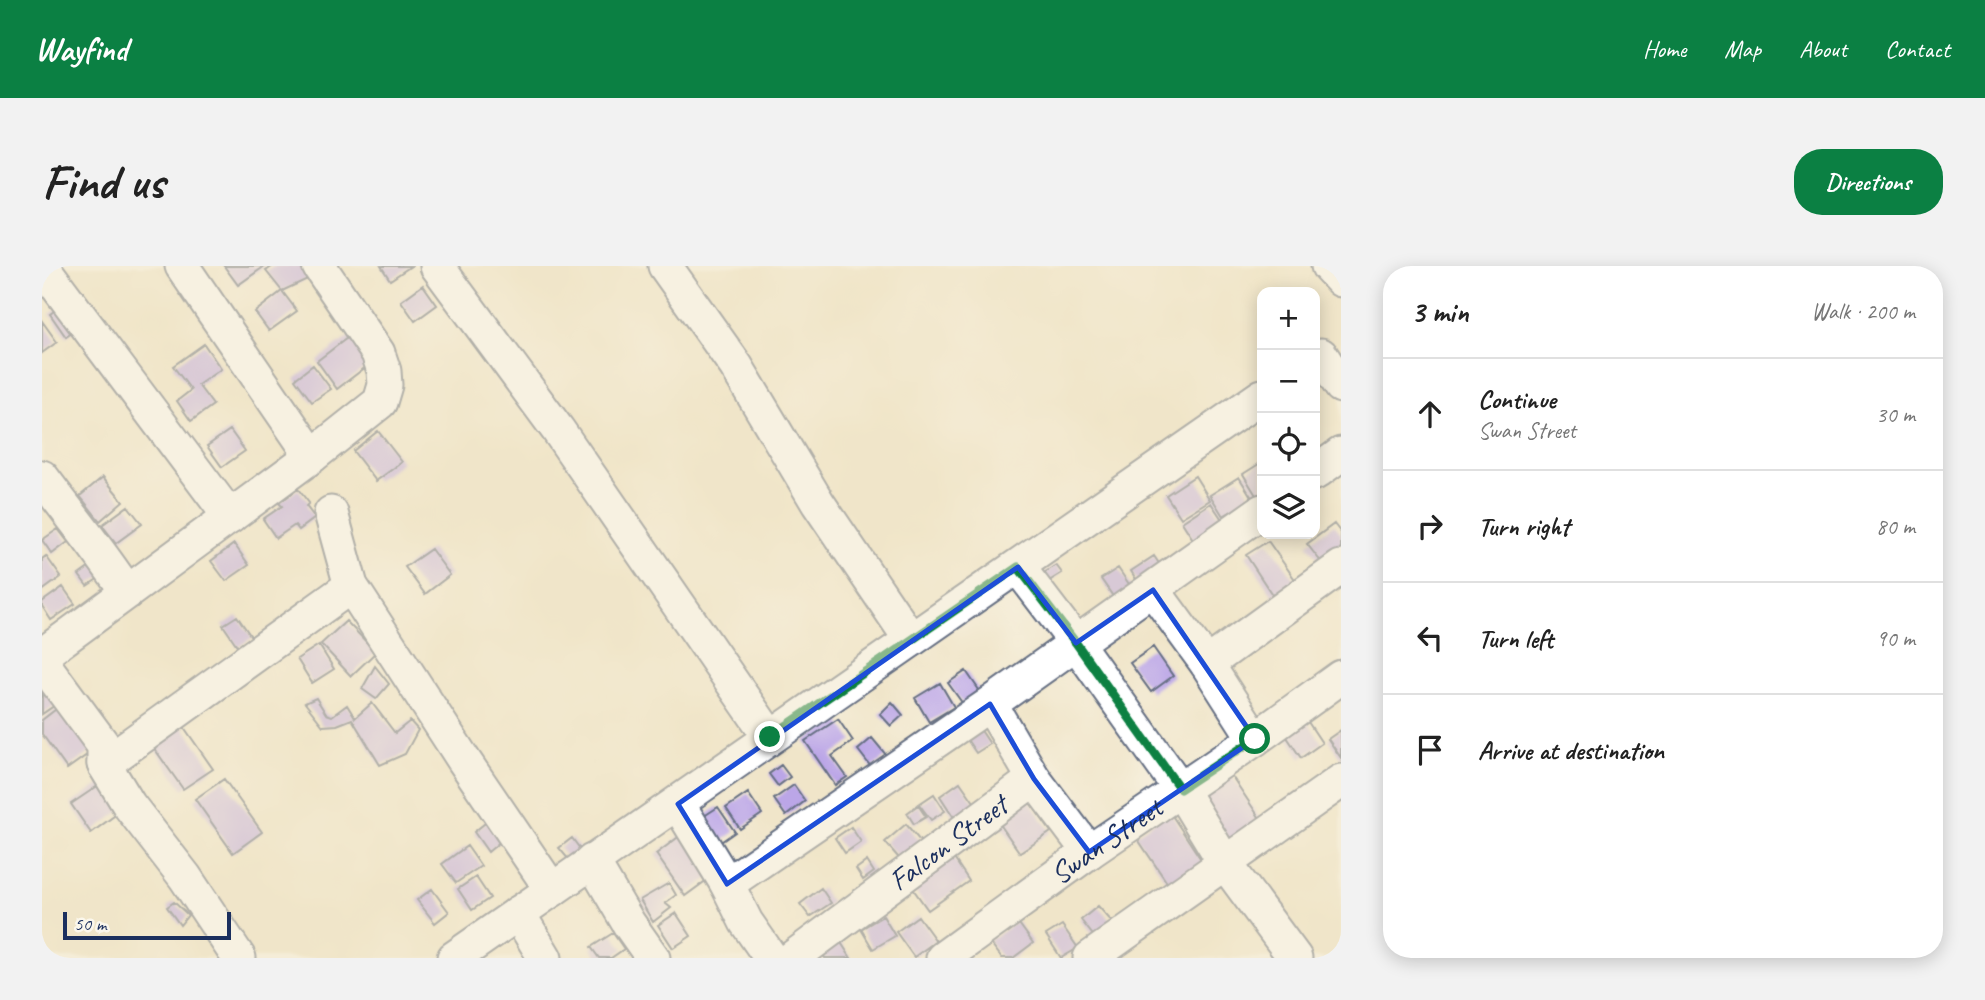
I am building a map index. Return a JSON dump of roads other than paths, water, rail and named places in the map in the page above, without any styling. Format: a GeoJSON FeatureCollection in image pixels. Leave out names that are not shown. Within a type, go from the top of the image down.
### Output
{"type":"FeatureCollection","features":[{"type":"Feature","properties":{"kind":"street"},"geometry":{"type":"LineString","coordinates":[[42,266],[230,517]]}},
{"type":"Feature","properties":{"kind":"street"},"geometry":{"type":"LineString","coordinates":[[183,266],[312,456]]}},
{"type":"Feature","properties":{"kind":"street"},"geometry":{"type":"LineString","coordinates":[[42,655],[312,456],[380,402],[385,385],[378,353],[319,266]]}},
{"type":"Feature","properties":{"kind":"street"},"geometry":{"type":"LineString","coordinates":[[437,266],[558,430],[770,737]]}},
{"type":"Feature","properties":{"kind":"street"},"geometry":{"type":"LineString","coordinates":[[665,266],[736,366],[818,503],[911,640]]}},
{"type":"Feature","properties":{"kind":"street"},"geometry":{"type":"LineString","coordinates":[[1328,266],[1341,280]]}},
{"type":"Feature","properties":{"kind":"street"},"geometry":{"type":"LineString","coordinates":[[1325,352],[1341,386]]}},
{"type":"Feature","properties":{"kind":"street"},"geometry":{"type":"LineString","coordinates":[[454,958],[1257,400]]}},
{"type":"Feature","properties":{"kind":"street"},"geometry":{"type":"LineString","coordinates":[[1320,469],[1341,454]]}},
{"type":"Feature","properties":{"kind":"street"},"geometry":{"type":"LineString","coordinates":[[42,477],[127,592]]}},
{"type":"Feature","properties":{"kind":"street"},"geometry":{"type":"LineString","coordinates":[[331,513],[351,586],[552,890]]}},
{"type":"Feature","properties":{"kind":"street"},"geometry":{"type":"LineString","coordinates":[[727,884],[990,704],[1257,515]]}},
{"type":"Feature","properties":{"kind":"street"},"geometry":{"type":"LineString","coordinates":[[1018,567],[1180,789],[1225,863],[1295,958]]}},
{"type":"Feature","properties":{"kind":"street"},"geometry":{"type":"LineString","coordinates":[[1207,664],[1341,567]]}},
{"type":"Feature","properties":{"kind":"street"},"geometry":{"type":"LineString","coordinates":[[104,764],[351,586]]}},
{"type":"Feature","properties":{"kind":"street"},"geometry":{"type":"LineString","coordinates":[[1153,590],[1207,664],[1255,739]]}},
{"type":"Feature","properties":{"kind":"street"},"geometry":{"type":"LineString","coordinates":[[42,662],[104,746],[104,764],[129,805],[192,887],[239,958]]}},
{"type":"Feature","properties":{"kind":"street","name":"Swan Street"},"geometry":{"type":"LineString","coordinates":[[943,958],[1089,852],[1341,677]]}},
{"type":"Feature","properties":{"kind":"street","name":"Falcon Street"},"geometry":{"type":"LineString","coordinates":[[792,958],[1034,779],[990,704]]}},
{"type":"Feature","properties":{"kind":"street"},"geometry":{"type":"LineString","coordinates":[[1034,779],[1089,852]]}},
{"type":"Feature","properties":{"kind":"street"},"geometry":{"type":"LineString","coordinates":[[1090,958],[1341,781]]}},
{"type":"Feature","properties":{"kind":"street"},"geometry":{"type":"LineString","coordinates":[[678,804],[727,884],[746,922],[771,958]]}},
{"type":"Feature","properties":{"kind":"street"},"geometry":{"type":"LineString","coordinates":[[592,861],[629,924],[653,958]]}},
{"type":"Feature","properties":{"kind":"street"},"geometry":{"type":"LineString","coordinates":[[518,914],[545,958]]}}]}
